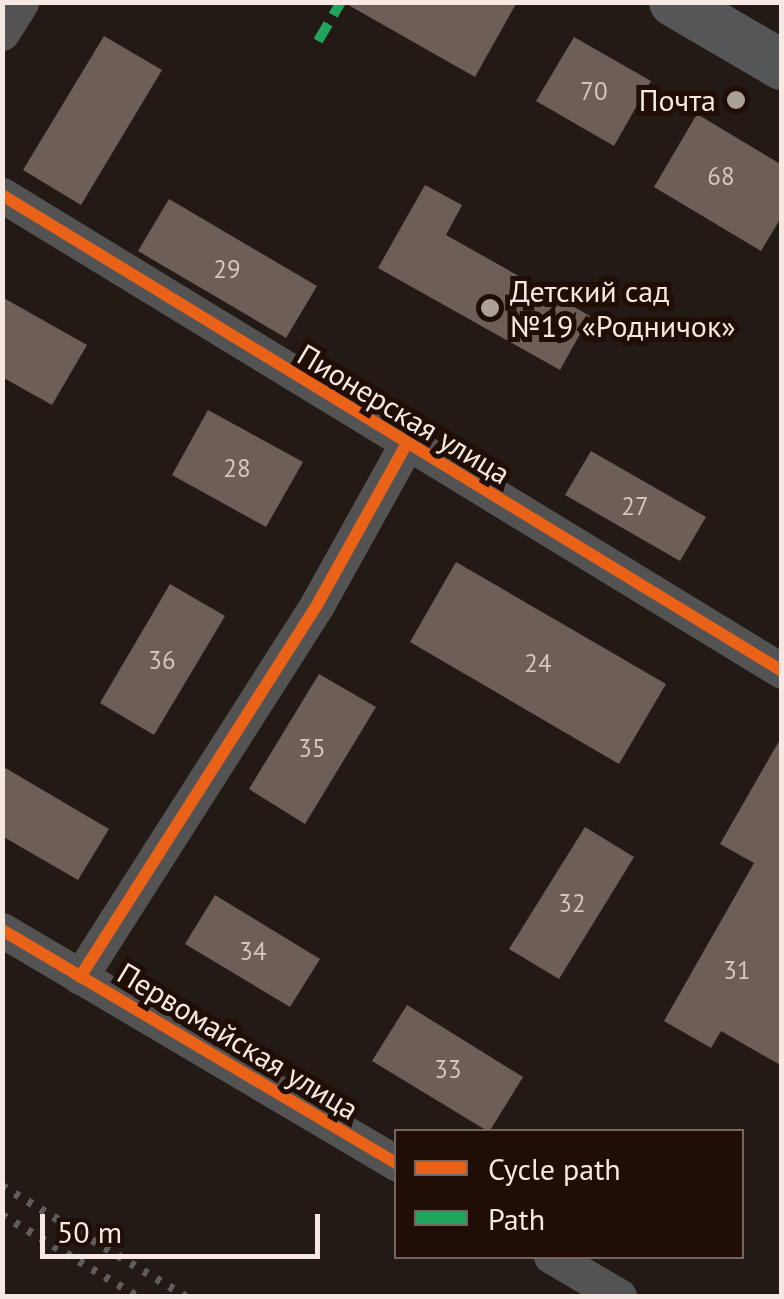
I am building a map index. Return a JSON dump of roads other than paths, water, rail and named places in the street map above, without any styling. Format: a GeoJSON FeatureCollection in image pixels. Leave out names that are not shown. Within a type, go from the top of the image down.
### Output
{"type":"FeatureCollection","features":[{"type":"Feature","properties":{"kind":"main road"},"geometry":{"type":"LineString","coordinates":[[674,2],[782,65]]}},
{"type":"Feature","properties":{"kind":"street"},"geometry":{"type":"LineString","coordinates":[[2,33],[20,2]]}},
{"type":"Feature","properties":{"kind":"street","name":"Пионерская улица"},"geometry":{"type":"LineString","coordinates":[[2,196],[782,671]]}},
{"type":"Feature","properties":{"kind":"street"},"geometry":{"type":"LineString","coordinates":[[80,977],[318,603],[406,445]]}},
{"type":"Feature","properties":{"kind":"street","name":"Первомайская улица"},"geometry":{"type":"LineString","coordinates":[[2,930],[394,1163]]}},
{"type":"Feature","properties":{"kind":"street"},"geometry":{"type":"LineString","coordinates":[[557,1259],[619,1296]]}},
{"type":"Feature","properties":{"kind":"railway"},"geometry":{"type":"LineString","coordinates":[[2,1186],[185,1296]]}},
{"type":"Feature","properties":{"kind":"railway"},"geometry":{"type":"LineString","coordinates":[[2,1215],[137,1296]]}},
{"type":"Feature","properties":{"kind":"place","name":"Почта"},"geometry":{"type":"Point","coordinates":[736,100]}},
{"type":"Feature","properties":{"kind":"place","name":"Детский сад №19 «Родничок»"},"geometry":{"type":"Point","coordinates":[490,308]}}]}
